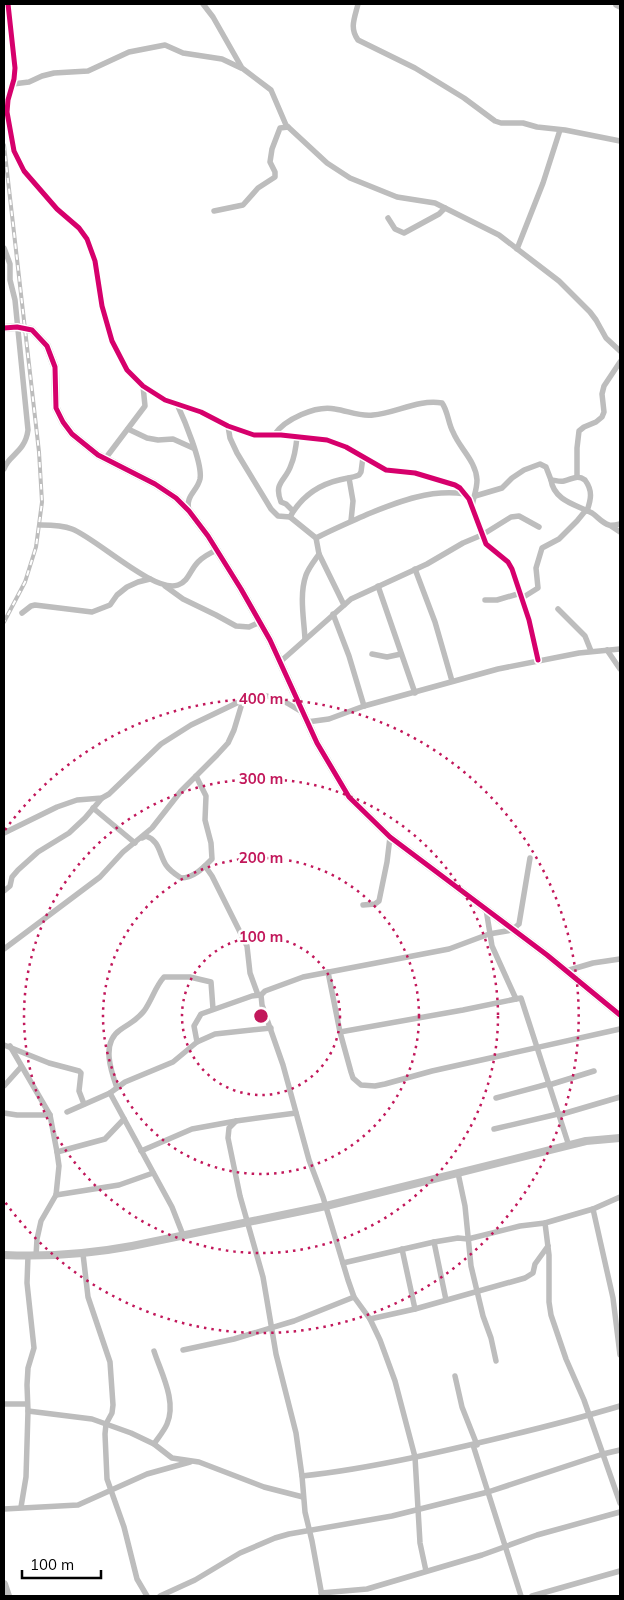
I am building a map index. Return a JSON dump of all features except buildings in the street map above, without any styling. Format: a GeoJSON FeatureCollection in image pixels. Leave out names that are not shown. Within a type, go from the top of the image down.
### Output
{"type":"FeatureCollection","features":[{"type":"Feature","properties":{"kind":"street"},"geometry":{"type":"LineString","coordinates":[[8,4],[14,68],[13,84],[8,100],[7,112],[16,156],[27,175],[57,209],[79,228],[87,239],[97,269],[102,306],[112,341],[122,363],[143,386],[165,400],[201,412],[228,426],[254,435],[274,435],[336,443],[386,470],[410,472],[447,482],[460,488],[472,507],[489,548],[508,562],[515,575],[538,660]]}},
{"type":"Feature","properties":{"kind":"street"},"geometry":{"type":"LineString","coordinates":[[203,4],[213,17],[242,68]]}},
{"type":"Feature","properties":{"kind":"street"},"geometry":{"type":"LineString","coordinates":[[358,4],[353,28],[358,40],[415,68],[464,98],[495,121],[504,124],[523,124],[620,141]]}},
{"type":"Feature","properties":{"kind":"street"},"geometry":{"type":"LineString","coordinates":[[13,84],[32,82],[42,76],[54,73],[88,72],[129,52],[165,45],[183,53],[222,59],[242,68],[271,90],[288,127],[316,154],[342,174],[397,197],[430,201],[492,231],[553,275],[596,320],[608,341],[620,351]]}},
{"type":"Feature","properties":{"kind":"street"},"geometry":{"type":"LineString","coordinates":[[214,211],[243,205],[258,188],[275,177],[276,172],[270,162],[272,149],[280,128],[288,127]]}},
{"type":"Feature","properties":{"kind":"street"},"geometry":{"type":"LineString","coordinates":[[517,249],[543,183],[560,130]]}},
{"type":"Feature","properties":{"kind":"street"},"geometry":{"type":"LineString","coordinates":[[388,218],[394,227],[404,233],[439,214],[444,208]]}},
{"type":"Feature","properties":{"kind":"street"},"geometry":{"type":"LineString","coordinates":[[4,250],[10,264],[10,280],[15,300],[28,433],[22,448],[5,465],[4,469]]}},
{"type":"Feature","properties":{"kind":"street"},"geometry":{"type":"LineString","coordinates":[[4,328],[17,327],[35,332],[47,346],[55,367],[57,412],[72,434],[105,460],[159,486],[176,498],[189,511],[217,550],[260,622],[327,763],[349,797],[390,837],[546,955],[620,1014]]}},
{"type":"Feature","properties":{"kind":"street"},"geometry":{"type":"LineString","coordinates":[[577,477],[579,431],[584,426],[596,422],[602,417],[604,412],[602,394],[604,386],[620,362]]}},
{"type":"Feature","properties":{"kind":"street"},"geometry":{"type":"LineString","coordinates":[[105,460],[145,406],[143,386]]}},
{"type":"Feature","properties":{"kind":"street"},"geometry":{"type":"LineString","coordinates":[[274,435],[283,424],[297,416],[327,408],[373,416],[412,405],[442,403],[455,438],[468,455],[475,471],[477,482],[472,507]]}},
{"type":"Feature","properties":{"kind":"street"},"geometry":{"type":"LineString","coordinates":[[177,404],[201,469],[200,478],[188,502],[189,511]]}},
{"type":"Feature","properties":{"kind":"street"},"geometry":{"type":"LineString","coordinates":[[228,426],[233,446],[265,502],[276,515],[292,514],[314,489],[358,475],[361,472],[363,457]]}},
{"type":"Feature","properties":{"kind":"street"},"geometry":{"type":"LineString","coordinates":[[128,429],[148,438],[158,440],[173,439],[193,448]]}},
{"type":"Feature","properties":{"kind":"street"},"geometry":{"type":"LineString","coordinates":[[297,438],[292,465],[280,483],[278,490],[281,502],[286,504],[292,514],[316,538],[319,554],[344,605]]}},
{"type":"Feature","properties":{"kind":"street"},"geometry":{"type":"LineString","coordinates":[[475,496],[502,488],[514,476],[534,465],[542,465],[546,467],[553,488],[564,500],[586,510],[620,532]]}},
{"type":"Feature","properties":{"kind":"street"},"geometry":{"type":"LineString","coordinates":[[485,600],[522,596],[538,588],[536,568],[542,548],[558,539],[577,522],[586,510],[591,500],[590,489],[586,480],[577,477],[564,481],[551,480]]}},
{"type":"Feature","properties":{"kind":"street"},"geometry":{"type":"LineString","coordinates":[[350,478],[353,501],[351,521]]}},
{"type":"Feature","properties":{"kind":"street"},"geometry":{"type":"LineString","coordinates":[[316,538],[351,521],[405,499],[442,492],[465,494]]}},
{"type":"Feature","properties":{"kind":"street"},"geometry":{"type":"LineString","coordinates":[[280,662],[351,599],[482,535],[499,523],[514,516],[522,517],[539,527]]}},
{"type":"Feature","properties":{"kind":"street"},"geometry":{"type":"LineString","coordinates":[[611,526],[620,524]]}},
{"type":"Feature","properties":{"kind":"street"},"geometry":{"type":"LineString","coordinates":[[41,525],[61,526],[72,529],[150,579],[166,586],[183,599],[236,626],[250,627],[260,622]]}},
{"type":"Feature","properties":{"kind":"street"},"geometry":{"type":"LineString","coordinates":[[166,586],[175,586],[185,581],[198,562],[217,550]]}},
{"type":"Feature","properties":{"kind":"street"},"geometry":{"type":"LineString","coordinates":[[305,639],[304,587],[307,574],[319,554]]}},
{"type":"Feature","properties":{"kind":"street"},"geometry":{"type":"LineString","coordinates":[[415,569],[435,622],[452,681]]}},
{"type":"Feature","properties":{"kind":"street"},"geometry":{"type":"LineString","coordinates":[[22,612],[35,605],[92,612],[110,605],[117,595],[127,587],[150,579]]}},
{"type":"Feature","properties":{"kind":"street"},"geometry":{"type":"LineString","coordinates":[[378,586],[415,693]]}},
{"type":"Feature","properties":{"kind":"street"},"geometry":{"type":"LineString","coordinates":[[558,610],[585,636],[591,651]]}},
{"type":"Feature","properties":{"kind":"street"},"geometry":{"type":"LineString","coordinates":[[333,614],[349,656],[364,706]]}},
{"type":"Feature","properties":{"kind":"street"},"geometry":{"type":"LineString","coordinates":[[307,722],[329,718],[364,706],[478,674],[538,660],[591,651],[620,649]]}},
{"type":"Feature","properties":{"kind":"street"},"geometry":{"type":"LineString","coordinates":[[607,650],[620,669]]}},
{"type":"Feature","properties":{"kind":"street"},"geometry":{"type":"LineString","coordinates":[[372,654],[387,657],[401,654]]}},
{"type":"Feature","properties":{"kind":"street"},"geometry":{"type":"LineString","coordinates":[[4,891],[10,886],[12,877],[18,870],[38,852],[69,833],[102,798],[110,794],[147,756],[169,738],[243,700],[264,695],[287,703],[302,712]]}},
{"type":"Feature","properties":{"kind":"street"},"geometry":{"type":"LineString","coordinates":[[4,949],[100,877],[123,852],[152,828],[180,791],[228,743],[243,700]]}},
{"type":"Feature","properties":{"kind":"street"},"geometry":{"type":"LineString","coordinates":[[142,838],[146,836],[154,840],[165,864],[181,878],[197,873],[212,859],[212,843],[206,820],[206,796],[196,776]]}},
{"type":"Feature","properties":{"kind":"street"},"geometry":{"type":"LineString","coordinates":[[4,833],[57,807],[77,800],[102,798]]}},
{"type":"Feature","properties":{"kind":"street"},"geometry":{"type":"LineString","coordinates":[[93,808],[135,843]]}},
{"type":"Feature","properties":{"kind":"street"},"geometry":{"type":"LineString","coordinates":[[363,905],[375,904],[379,901],[390,837]]}},
{"type":"Feature","properties":{"kind":"street"},"geometry":{"type":"LineString","coordinates":[[197,1042],[194,1029],[195,1022],[201,1014],[260,995],[290,981],[312,974],[448,950],[489,934],[512,930],[519,924],[530,858]]}},
{"type":"Feature","properties":{"kind":"street"},"geometry":{"type":"LineString","coordinates":[[205,866],[226,902],[247,946],[250,973],[271,1028],[309,1160],[326,1206],[354,1297],[370,1319],[391,1368],[415,1457],[420,1543],[426,1572]]}},
{"type":"Feature","properties":{"kind":"street"},"geometry":{"type":"LineString","coordinates":[[486,909],[489,934],[496,958],[516,999]]}},
{"type":"Feature","properties":{"kind":"street"},"geometry":{"type":"LineString","coordinates":[[566,971],[593,963],[620,959]]}},
{"type":"Feature","properties":{"kind":"street"},"geometry":{"type":"LineString","coordinates":[[328,972],[340,1032],[353,1078],[361,1085],[385,1084],[432,1071],[620,1028]]}},
{"type":"Feature","properties":{"kind":"street"},"geometry":{"type":"LineString","coordinates":[[117,1088],[109,1063],[112,1039],[121,1029],[135,1022],[141,1015],[164,977],[190,978],[211,982],[213,1009]]}},
{"type":"Feature","properties":{"kind":"street"},"geometry":{"type":"LineString","coordinates":[[340,1032],[522,998],[569,1146]]}},
{"type":"Feature","properties":{"kind":"street"},"geometry":{"type":"LineString","coordinates":[[67,1112],[110,1093],[125,1082],[173,1062],[197,1042],[215,1034],[271,1028]]}},
{"type":"Feature","properties":{"kind":"street"},"geometry":{"type":"LineString","coordinates":[[7,1045],[30,1078],[38,1096],[50,1115],[58,1152],[59,1172],[56,1195],[41,1221],[32,1256],[28,1299],[34,1348],[28,1368],[26,1477],[21,1508]]}},
{"type":"Feature","properties":{"kind":"street"},"geometry":{"type":"LineString","coordinates":[[7,1045],[49,1063],[82,1073],[79,1091],[84,1104]]}},
{"type":"Feature","properties":{"kind":"street"},"geometry":{"type":"LineString","coordinates":[[4,1086],[21,1067]]}},
{"type":"Feature","properties":{"kind":"street"},"geometry":{"type":"LineString","coordinates":[[496,1098],[549,1085],[594,1071]]}},
{"type":"Feature","properties":{"kind":"street"},"geometry":{"type":"LineString","coordinates":[[110,1093],[172,1207],[183,1235]]}},
{"type":"Feature","properties":{"kind":"street"},"geometry":{"type":"LineString","coordinates":[[494,1129],[620,1097]]}},
{"type":"Feature","properties":{"kind":"street"},"geometry":{"type":"LineString","coordinates":[[141,1151],[192,1129],[296,1113]]}},
{"type":"Feature","properties":{"kind":"street"},"geometry":{"type":"LineString","coordinates":[[4,1114],[16,1116],[50,1115]]}},
{"type":"Feature","properties":{"kind":"street"},"geometry":{"type":"LineString","coordinates":[[58,1152],[105,1139],[124,1119]]}},
{"type":"Feature","properties":{"kind":"street"},"geometry":{"type":"LineString","coordinates":[[236,1121],[229,1128],[228,1138],[240,1196],[263,1278],[276,1354],[296,1433],[303,1497],[322,1595],[367,1590],[482,1555],[554,1530],[620,1512]]}},
{"type":"Feature","properties":{"kind":"street"},"geometry":{"type":"LineString","coordinates":[[4,1255],[83,1254],[326,1206],[586,1141],[620,1138]]}},
{"type":"Feature","properties":{"kind":"street"},"geometry":{"type":"LineString","coordinates":[[458,1173],[464,1196],[471,1266],[496,1361]]}},
{"type":"Feature","properties":{"kind":"street"},"geometry":{"type":"LineString","coordinates":[[56,1195],[119,1185],[153,1174]]}},
{"type":"Feature","properties":{"kind":"street"},"geometry":{"type":"LineString","coordinates":[[343,1263],[434,1242],[458,1238],[468,1239],[520,1226],[545,1223],[592,1209],[620,1197]]}},
{"type":"Feature","properties":{"kind":"street"},"geometry":{"type":"LineString","coordinates":[[592,1209],[611,1286],[620,1355]]}},
{"type":"Feature","properties":{"kind":"street"},"geometry":{"type":"LineString","coordinates":[[545,1223],[550,1274],[549,1302],[551,1315],[620,1503]]}},
{"type":"Feature","properties":{"kind":"street"},"geometry":{"type":"LineString","coordinates":[[434,1242],[446,1300]]}},
{"type":"Feature","properties":{"kind":"street"},"geometry":{"type":"LineString","coordinates":[[370,1319],[415,1309],[531,1276],[535,1264],[548,1246]]}},
{"type":"Feature","properties":{"kind":"street"},"geometry":{"type":"LineString","coordinates":[[402,1249],[415,1309]]}},
{"type":"Feature","properties":{"kind":"street"},"geometry":{"type":"LineString","coordinates":[[83,1254],[88,1297],[110,1362],[113,1405],[112,1413],[106,1424],[104,1445],[107,1479],[124,1527],[137,1579],[147,1596]]}},
{"type":"Feature","properties":{"kind":"street"},"geometry":{"type":"LineString","coordinates":[[183,1350],[234,1339],[294,1321],[354,1297]]}},
{"type":"Feature","properties":{"kind":"street"},"geometry":{"type":"LineString","coordinates":[[154,1352],[169,1393],[169,1406],[168,1423],[154,1444]]}},
{"type":"Feature","properties":{"kind":"street"},"geometry":{"type":"LineString","coordinates":[[455,1376],[462,1407],[522,1596]]}},
{"type":"Feature","properties":{"kind":"street"},"geometry":{"type":"LineString","coordinates":[[4,1404],[27,1404]]}},
{"type":"Feature","properties":{"kind":"street"},"geometry":{"type":"LineString","coordinates":[[302,1476],[339,1472],[475,1445],[620,1406]]}},
{"type":"Feature","properties":{"kind":"street"},"geometry":{"type":"LineString","coordinates":[[28,1411],[92,1419],[131,1433],[154,1444],[172,1458],[194,1461],[264,1486],[303,1497]]}},
{"type":"Feature","properties":{"kind":"street"},"geometry":{"type":"LineString","coordinates":[[160,1596],[195,1580],[240,1553],[275,1538],[310,1530],[362,1522],[488,1492],[620,1450]]}},
{"type":"Feature","properties":{"kind":"street"},"geometry":{"type":"LineString","coordinates":[[4,1509],[51,1508],[78,1505],[147,1474],[194,1461]]}},
{"type":"Feature","properties":{"kind":"street"},"geometry":{"type":"LineString","coordinates":[[532,1596],[620,1571]]}},
{"type":"Feature","properties":{"kind":"street"},"geometry":{"type":"LineString","coordinates":[[4,1584],[8,1596]]}},
{"type":"Feature","properties":{"kind":"railway"},"geometry":{"type":"LineString","coordinates":[[4,145],[39,452],[42,502],[36,547],[25,582],[4,622]]}},
{"type":"Feature","properties":{"kind":"cycle path"},"geometry":{"type":"LineString","coordinates":[[8,4],[15,68],[7,112],[14,151],[24,171],[57,209],[79,228],[87,239],[95,261],[102,306],[112,341],[127,370],[143,386],[165,400],[201,412],[228,426],[254,435],[281,435],[327,440],[346,447],[386,470],[415,473],[460,488],[469,499],[486,544],[508,562],[512,569],[529,620],[538,660]]}},
{"type":"Feature","properties":{"kind":"cycle path"},"geometry":{"type":"LineString","coordinates":[[4,328],[17,327],[32,330],[47,346],[55,367],[56,408],[72,434],[98,455],[155,484],[176,498],[189,511],[208,536],[270,640],[317,743],[349,797],[390,837],[547,955],[620,1015]]}}]}
